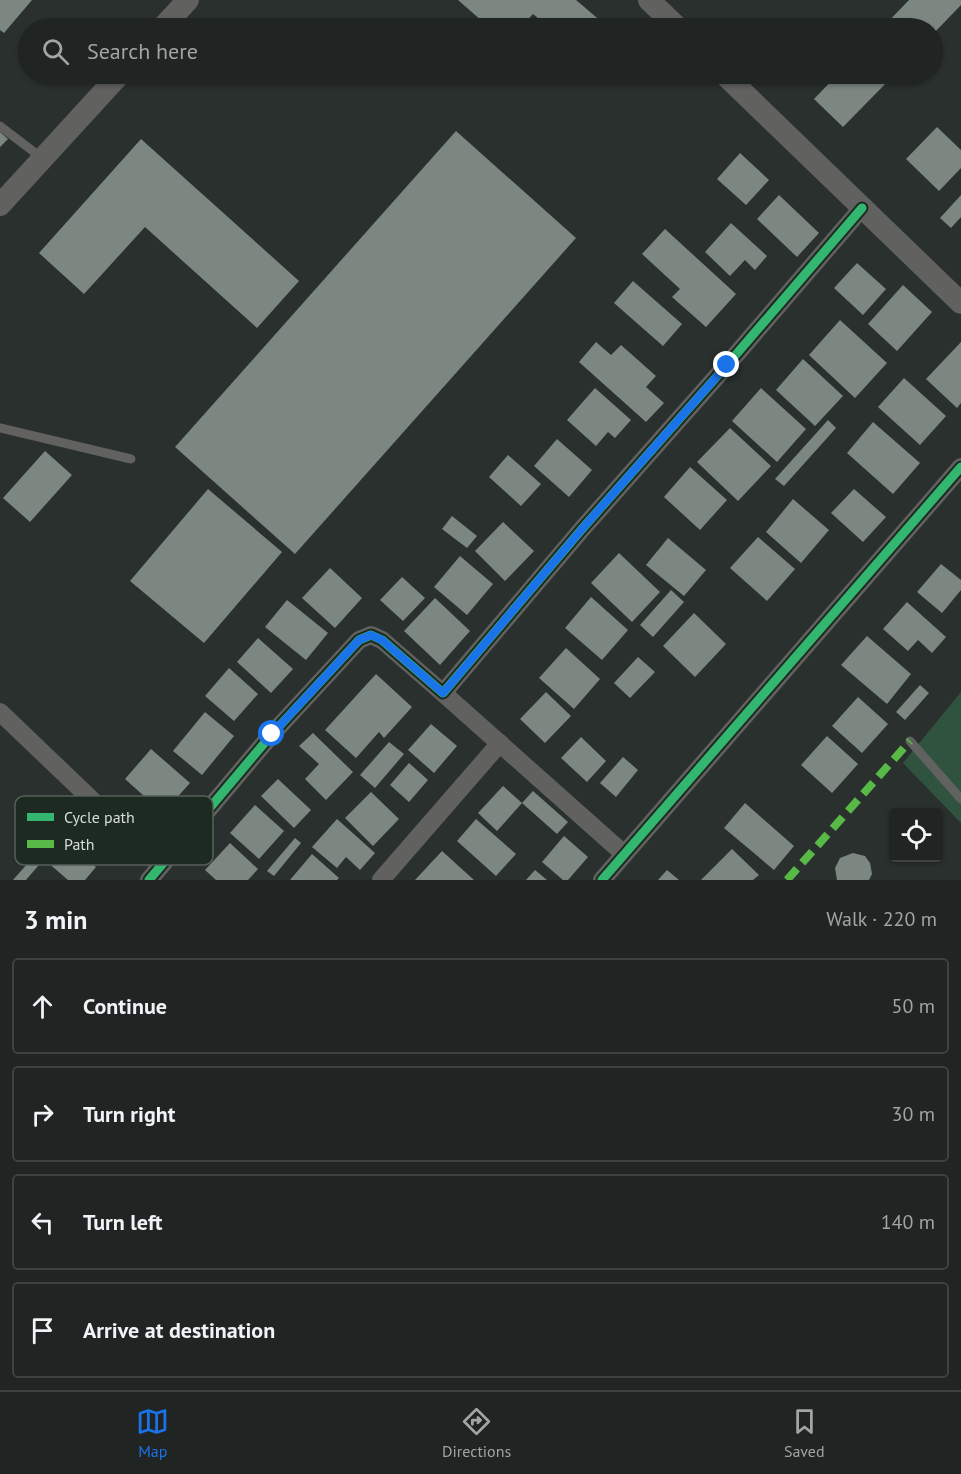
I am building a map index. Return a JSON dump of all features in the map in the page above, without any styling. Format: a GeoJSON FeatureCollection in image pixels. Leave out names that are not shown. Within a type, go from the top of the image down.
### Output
{"type":"FeatureCollection","features":[{"type":"Feature","properties":{"kind":"street"},"geometry":{"type":"LineString","coordinates":[[171,18],[188,0]]}},
{"type":"Feature","properties":{"kind":"street"},"geometry":{"type":"LineString","coordinates":[[649,0],[668,18]]}},
{"type":"Feature","properties":{"kind":"street"},"geometry":{"type":"LineString","coordinates":[[0,205],[111,84]]}},
{"type":"Feature","properties":{"kind":"street"},"geometry":{"type":"LineString","coordinates":[[734,84],[961,303]]}},
{"type":"Feature","properties":{"kind":"street"},"geometry":{"type":"LineString","coordinates":[[443,693],[582,529],[862,208]]}},
{"type":"Feature","properties":{"kind":"street"},"geometry":{"type":"LineString","coordinates":[[602,880],[961,467]]}},
{"type":"Feature","properties":{"kind":"street"},"geometry":{"type":"LineString","coordinates":[[213,804],[272,734],[359,640],[371,635],[382,640],[624,854]]}},
{"type":"Feature","properties":{"kind":"street"},"geometry":{"type":"LineString","coordinates":[[0,712],[81,796]]}},
{"type":"Feature","properties":{"kind":"street"},"geometry":{"type":"LineString","coordinates":[[381,880],[500,743]]}},
{"type":"Feature","properties":{"kind":"lane"},"geometry":{"type":"LineString","coordinates":[[0,126],[42,158]]}},
{"type":"Feature","properties":{"kind":"lane"},"geometry":{"type":"LineString","coordinates":[[0,428],[130,459]]}},
{"type":"Feature","properties":{"kind":"lane"},"geometry":{"type":"LineString","coordinates":[[910,741],[961,799]]}},
{"type":"Feature","properties":{"kind":"green space"},"geometry":{"type":"Polygon","coordinates":[[[961,692],[961,823],[903,763],[961,692]]]}},
{"type":"Feature","properties":{"kind":"building"},"geometry":{"type":"Polygon","coordinates":[[[0,0],[32,0],[4,33],[0,30],[0,0]]]}},
{"type":"Feature","properties":{"kind":"building"},"geometry":{"type":"Polygon","coordinates":[[[458,0],[576,0],[597,18],[538,18],[533,14],[529,18],[479,18],[458,0]]]}},
{"type":"Feature","properties":{"kind":"building"},"geometry":{"type":"Polygon","coordinates":[[[909,0],[961,0],[961,5],[943,24],[943,18],[892,18],[909,0]]]}},
{"type":"Feature","properties":{"kind":"building"},"geometry":{"type":"Polygon","coordinates":[[[828,84],[885,84],[843,127],[814,99],[828,84]]]}},
{"type":"Feature","properties":{"kind":"building"},"geometry":{"type":"Polygon","coordinates":[[[937,127],[961,150],[961,168],[939,191],[906,159],[937,127]]]}},
{"type":"Feature","properties":{"kind":"building"},"geometry":{"type":"Polygon","coordinates":[[[456,131],[576,238],[295,554],[175,447],[456,131]]]}},
{"type":"Feature","properties":{"kind":"building"},"geometry":{"type":"Polygon","coordinates":[[[0,132],[8,139],[0,147],[0,132]]]}},
{"type":"Feature","properties":{"kind":"building"},"geometry":{"type":"Polygon","coordinates":[[[141,139],[299,281],[257,328],[145,227],[84,294],[39,253],[141,139]]]}},
{"type":"Feature","properties":{"kind":"building"},"geometry":{"type":"Polygon","coordinates":[[[740,153],[769,180],[746,205],[717,179],[740,153]]]}},
{"type":"Feature","properties":{"kind":"building"},"geometry":{"type":"Polygon","coordinates":[[[779,195],[819,233],[797,257],[757,219],[779,195]]]}},
{"type":"Feature","properties":{"kind":"building"},"geometry":{"type":"Polygon","coordinates":[[[961,195],[961,217],[951,228],[940,218],[961,195]]]}},
{"type":"Feature","properties":{"kind":"building"},"geometry":{"type":"Polygon","coordinates":[[[731,223],[767,256],[755,270],[745,260],[730,276],[705,252],[731,223]]]}},
{"type":"Feature","properties":{"kind":"building"},"geometry":{"type":"Polygon","coordinates":[[[665,229],[736,294],[706,327],[672,297],[680,289],[642,254],[665,229]]]}},
{"type":"Feature","properties":{"kind":"building"},"geometry":{"type":"Polygon","coordinates":[[[857,263],[886,289],[863,315],[834,288],[857,263]]]}},
{"type":"Feature","properties":{"kind":"building"},"geometry":{"type":"Polygon","coordinates":[[[633,281],[682,324],[663,346],[614,303],[633,281]]]}},
{"type":"Feature","properties":{"kind":"building"},"geometry":{"type":"Polygon","coordinates":[[[903,285],[932,312],[897,351],[868,324],[903,285]]]}},
{"type":"Feature","properties":{"kind":"building"},"geometry":{"type":"Polygon","coordinates":[[[840,320],[887,363],[855,398],[809,355],[840,320]]]}},
{"type":"Feature","properties":{"kind":"building"},"geometry":{"type":"Polygon","coordinates":[[[596,342],[611,355],[621,345],[656,376],[646,387],[664,403],[646,422],[579,362],[596,342]]]}},
{"type":"Feature","properties":{"kind":"building"},"geometry":{"type":"Polygon","coordinates":[[[961,342],[961,403],[957,408],[926,379],[961,342]]]}},
{"type":"Feature","properties":{"kind":"building"},"geometry":{"type":"Polygon","coordinates":[[[803,359],[843,396],[815,426],[776,390],[803,359]]]}},
{"type":"Feature","properties":{"kind":"building"},"geometry":{"type":"Polygon","coordinates":[[[904,378],[946,416],[920,445],[878,407],[904,378]]]}},
{"type":"Feature","properties":{"kind":"building"},"geometry":{"type":"Polygon","coordinates":[[[595,388],[631,420],[615,438],[608,432],[596,446],[567,420],[595,388]]]}},
{"type":"Feature","properties":{"kind":"building"},"geometry":{"type":"Polygon","coordinates":[[[761,388],[806,429],[777,462],[732,421],[761,388]]]}},
{"type":"Feature","properties":{"kind":"building"},"geometry":{"type":"Polygon","coordinates":[[[828,420],[836,428],[784,486],[775,479],[828,420]]]}},
{"type":"Feature","properties":{"kind":"building"},"geometry":{"type":"Polygon","coordinates":[[[873,422],[920,463],[893,494],[847,453],[873,422]]]}},
{"type":"Feature","properties":{"kind":"building"},"geometry":{"type":"Polygon","coordinates":[[[730,428],[771,466],[738,501],[697,462],[730,428]]]}},
{"type":"Feature","properties":{"kind":"building"},"geometry":{"type":"Polygon","coordinates":[[[557,439],[592,470],[569,497],[534,466],[557,439]]]}},
{"type":"Feature","properties":{"kind":"building"},"geometry":{"type":"Polygon","coordinates":[[[45,451],[72,475],[30,522],[3,498],[45,451]]]}},
{"type":"Feature","properties":{"kind":"building"},"geometry":{"type":"Polygon","coordinates":[[[508,455],[541,484],[521,506],[489,477],[508,455]]]}},
{"type":"Feature","properties":{"kind":"building"},"geometry":{"type":"Polygon","coordinates":[[[690,467],[727,500],[700,530],[664,497],[690,467]]]}},
{"type":"Feature","properties":{"kind":"building"},"geometry":{"type":"Polygon","coordinates":[[[208,489],[282,552],[204,643],[130,581],[208,489]]]}},
{"type":"Feature","properties":{"kind":"building"},"geometry":{"type":"Polygon","coordinates":[[[854,489],[886,517],[863,542],[831,513],[854,489]]]}},
{"type":"Feature","properties":{"kind":"building"},"geometry":{"type":"Polygon","coordinates":[[[793,499],[829,530],[801,563],[766,532],[793,499]]]}},
{"type":"Feature","properties":{"kind":"building"},"geometry":{"type":"Polygon","coordinates":[[[452,516],[477,536],[467,548],[442,529],[452,516]]]}},
{"type":"Feature","properties":{"kind":"building"},"geometry":{"type":"Polygon","coordinates":[[[503,522],[534,551],[505,581],[475,551],[503,522]]]}},
{"type":"Feature","properties":{"kind":"building"},"geometry":{"type":"Polygon","coordinates":[[[758,537],[795,569],[767,601],[730,568],[758,537]]]}},
{"type":"Feature","properties":{"kind":"building"},"geometry":{"type":"Polygon","coordinates":[[[668,538],[706,570],[684,596],[646,565],[668,538]]]}},
{"type":"Feature","properties":{"kind":"building"},"geometry":{"type":"Polygon","coordinates":[[[619,553],[660,592],[632,622],[591,583],[619,553]]]}},
{"type":"Feature","properties":{"kind":"building"},"geometry":{"type":"Polygon","coordinates":[[[460,556],[493,584],[467,615],[434,587],[460,556]]]}},
{"type":"Feature","properties":{"kind":"building"},"geometry":{"type":"Polygon","coordinates":[[[941,564],[961,580],[961,590],[942,613],[917,592],[941,564]]]}},
{"type":"Feature","properties":{"kind":"building"},"geometry":{"type":"Polygon","coordinates":[[[330,568],[362,598],[335,628],[302,598],[330,568]]]}},
{"type":"Feature","properties":{"kind":"building"},"geometry":{"type":"Polygon","coordinates":[[[402,577],[425,598],[403,621],[380,600],[402,577]]]}},
{"type":"Feature","properties":{"kind":"building"},"geometry":{"type":"Polygon","coordinates":[[[671,590],[684,602],[653,637],[640,625],[671,590]]]}},
{"type":"Feature","properties":{"kind":"building"},"geometry":{"type":"Polygon","coordinates":[[[591,597],[628,630],[602,660],[565,628],[591,597]]]}},
{"type":"Feature","properties":{"kind":"building"},"geometry":{"type":"Polygon","coordinates":[[[435,598],[470,631],[440,665],[404,631],[435,598]]]}},
{"type":"Feature","properties":{"kind":"building"},"geometry":{"type":"Polygon","coordinates":[[[287,600],[328,633],[306,660],[265,627],[287,600]]]}},
{"type":"Feature","properties":{"kind":"building"},"geometry":{"type":"Polygon","coordinates":[[[907,602],[946,637],[932,653],[918,640],[908,651],[883,629],[907,602]]]}},
{"type":"Feature","properties":{"kind":"building"},"geometry":{"type":"Polygon","coordinates":[[[694,613],[726,644],[695,677],[663,646],[694,613]]]}},
{"type":"Feature","properties":{"kind":"building"},"geometry":{"type":"Polygon","coordinates":[[[867,636],[911,674],[887,704],[841,665],[867,636]]]}},
{"type":"Feature","properties":{"kind":"building"},"geometry":{"type":"Polygon","coordinates":[[[258,638],[293,669],[271,693],[237,662],[258,638]]]}},
{"type":"Feature","properties":{"kind":"building"},"geometry":{"type":"Polygon","coordinates":[[[566,648],[600,679],[574,709],[539,678],[566,648]]]}},
{"type":"Feature","properties":{"kind":"building"},"geometry":{"type":"Polygon","coordinates":[[[638,657],[655,672],[630,698],[614,683],[638,657]]]}},
{"type":"Feature","properties":{"kind":"building"},"geometry":{"type":"Polygon","coordinates":[[[229,668],[258,694],[234,721],[205,696],[229,668]]]}},
{"type":"Feature","properties":{"kind":"building"},"geometry":{"type":"Polygon","coordinates":[[[376,674],[412,707],[384,738],[379,732],[356,758],[325,730],[376,674]]]}},
{"type":"Feature","properties":{"kind":"building"},"geometry":{"type":"Polygon","coordinates":[[[920,685],[929,693],[905,720],[896,712],[920,685]]]}},
{"type":"Feature","properties":{"kind":"building"},"geometry":{"type":"Polygon","coordinates":[[[546,692],[571,716],[545,743],[520,719],[546,692]]]}},
{"type":"Feature","properties":{"kind":"building"},"geometry":{"type":"Polygon","coordinates":[[[858,697],[888,724],[862,753],[832,726],[858,697]]]}},
{"type":"Feature","properties":{"kind":"building"},"geometry":{"type":"Polygon","coordinates":[[[205,712],[234,736],[202,775],[173,751],[205,712]]]}},
{"type":"Feature","properties":{"kind":"building"},"geometry":{"type":"Polygon","coordinates":[[[431,724],[457,746],[434,773],[408,750],[431,724]]]}},
{"type":"Feature","properties":{"kind":"building"},"geometry":{"type":"Polygon","coordinates":[[[313,733],[353,772],[326,800],[305,779],[319,764],[299,746],[313,733]]]}},
{"type":"Feature","properties":{"kind":"building"},"geometry":{"type":"Polygon","coordinates":[[[827,736],[858,764],[832,793],[801,765],[827,736]]]}},
{"type":"Feature","properties":{"kind":"building"},"geometry":{"type":"Polygon","coordinates":[[[581,737],[606,761],[587,782],[561,758],[581,737]]]}},
{"type":"Feature","properties":{"kind":"building"},"geometry":{"type":"Polygon","coordinates":[[[389,742],[404,754],[375,788],[360,775],[389,742]]]}},
{"type":"Feature","properties":{"kind":"building"},"geometry":{"type":"Polygon","coordinates":[[[151,749],[190,783],[178,796],[144,796],[125,779],[151,749]]]}},
{"type":"Feature","properties":{"kind":"building"},"geometry":{"type":"Polygon","coordinates":[[[623,757],[638,770],[616,797],[600,783],[623,757]]]}},
{"type":"Feature","properties":{"kind":"building"},"geometry":{"type":"Polygon","coordinates":[[[409,763],[428,780],[409,802],[390,785],[409,763]]]}},
{"type":"Feature","properties":{"kind":"building"},"geometry":{"type":"Polygon","coordinates":[[[278,779],[311,810],[294,828],[261,796],[278,779]]]}},
{"type":"Feature","properties":{"kind":"building"},"geometry":{"type":"Polygon","coordinates":[[[503,786],[522,803],[497,831],[478,813],[503,786]]]}},
{"type":"Feature","properties":{"kind":"building"},"geometry":{"type":"Polygon","coordinates":[[[533,791],[568,822],[557,834],[522,803],[533,791]]]}},
{"type":"Feature","properties":{"kind":"building"},"geometry":{"type":"Polygon","coordinates":[[[371,792],[399,819],[373,846],[345,818],[371,792]]]}},
{"type":"Feature","properties":{"kind":"building"},"geometry":{"type":"Polygon","coordinates":[[[745,803],[794,846],[774,870],[724,828],[745,803]]]}},
{"type":"Feature","properties":{"kind":"building"},"geometry":{"type":"Polygon","coordinates":[[[255,805],[284,831],[259,859],[230,833],[255,805]]]}},
{"type":"Feature","properties":{"kind":"building"},"geometry":{"type":"Polygon","coordinates":[[[337,819],[375,853],[360,870],[346,857],[337,868],[312,847],[337,819]]]}},
{"type":"Feature","properties":{"kind":"building"},"geometry":{"type":"Polygon","coordinates":[[[476,819],[516,854],[496,876],[457,841],[476,819]]]}},
{"type":"Feature","properties":{"kind":"building"},"geometry":{"type":"Polygon","coordinates":[[[564,836],[588,857],[568,880],[563,880],[542,862],[564,836]]]}},
{"type":"Feature","properties":{"kind":"building"},"geometry":{"type":"Polygon","coordinates":[[[295,838],[301,843],[274,876],[267,871],[295,838]]]}},
{"type":"Feature","properties":{"kind":"building"},"geometry":{"type":"Polygon","coordinates":[[[230,843],[258,869],[248,880],[216,880],[205,870],[213,865],[213,861],[230,843]]]}},
{"type":"Feature","properties":{"kind":"building"},"geometry":{"type":"Polygon","coordinates":[[[732,849],[759,875],[753,880],[701,880],[732,849]]]}},
{"type":"Feature","properties":{"kind":"building"},"geometry":{"type":"Polygon","coordinates":[[[442,851],[474,880],[415,880],[442,851]]]}},
{"type":"Feature","properties":{"kind":"building"},"geometry":{"type":"Polygon","coordinates":[[[853,853],[865,856],[870,863],[872,874],[869,880],[837,880],[835,868],[840,858],[853,853]]]}},
{"type":"Feature","properties":{"kind":"building"},"geometry":{"type":"Polygon","coordinates":[[[312,854],[339,878],[337,880],[290,880],[312,854]]]}},
{"type":"Feature","properties":{"kind":"building"},"geometry":{"type":"Polygon","coordinates":[[[26,865],[39,865],[26,880],[13,880],[26,865]]]}},
{"type":"Feature","properties":{"kind":"building"},"geometry":{"type":"Polygon","coordinates":[[[51,865],[94,865],[96,867],[85,880],[68,880],[51,865]]]}},
{"type":"Feature","properties":{"kind":"building"},"geometry":{"type":"Polygon","coordinates":[[[535,870],[547,880],[526,880],[535,870]]]}},
{"type":"Feature","properties":{"kind":"building"},"geometry":{"type":"Polygon","coordinates":[[[667,870],[679,880],[658,880],[667,870]]]}},
{"type":"Feature","properties":{"kind":"marked path"},"geometry":{"type":"LineString","coordinates":[[787,880],[910,741]]}},
{"type":"Feature","properties":{"kind":"cycle path"},"geometry":{"type":"LineString","coordinates":[[213,804],[272,734],[359,640],[371,635],[382,640],[443,693],[582,529],[862,208]]}},
{"type":"Feature","properties":{"kind":"cycle path"},"geometry":{"type":"LineString","coordinates":[[602,880],[961,467]]}},
{"type":"Feature","properties":{"kind":"cycle path"},"geometry":{"type":"LineString","coordinates":[[149,880],[162,865]]}},
{"type":"Feature","properties":{"kind":"route"},"geometry":{"type":"LineString","coordinates":[[272,734],[359,640],[371,635],[382,640],[443,693],[498,631],[582,529],[727,365]]}}]}
